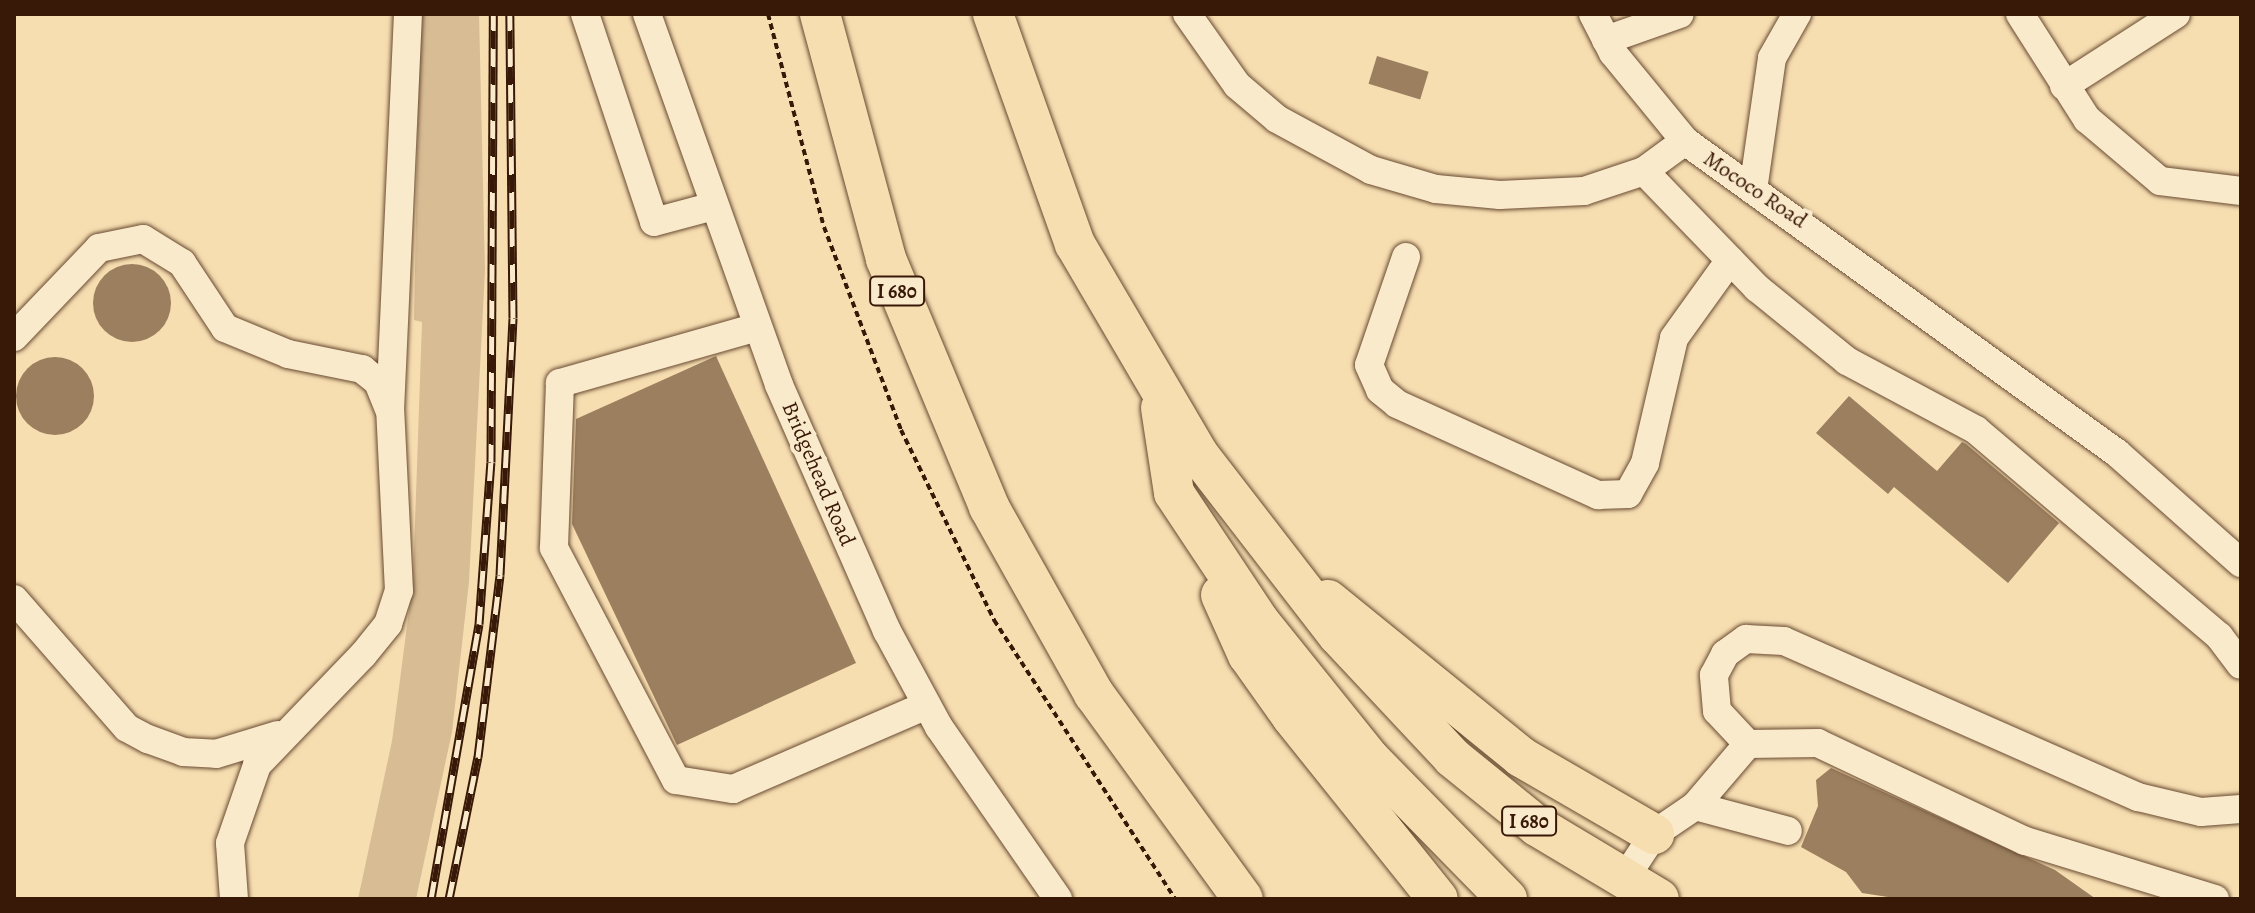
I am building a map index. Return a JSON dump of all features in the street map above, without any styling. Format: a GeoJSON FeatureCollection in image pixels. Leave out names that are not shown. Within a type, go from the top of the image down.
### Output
{"type":"FeatureCollection","features":[{"type":"Feature","properties":{"kind":"highway","name":"I 680"},"geometry":{"type":"LineString","coordinates":[[820,14],[886,259],[977,483],[1094,694],[1243,899]]}},
{"type":"Feature","properties":{"kind":"highway","name":"I 680"},"geometry":{"type":"LineString","coordinates":[[997,28],[1075,244],[1159,396],[1286,569],[1375,679],[1453,758],[1537,826],[1623,881],[1659,899]]}},
{"type":"Feature","properties":{"kind":"highway","name":"I 680"},"geometry":{"type":"LineString","coordinates":[[1159,396],[1174,493],[1208,546],[1343,728],[1507,899]]}},
{"type":"Feature","properties":{"kind":"highway","name":"I 680"},"geometry":{"type":"LineString","coordinates":[[1208,546],[1227,617],[1248,655],[1339,780],[1438,899]]}},
{"type":"Feature","properties":{"kind":"highway"},"geometry":{"type":"LineString","coordinates":[[1286,569],[1412,662],[1521,757],[1654,834]]}},
{"type":"Feature","properties":{"kind":"street"},"geometry":{"type":"LineString","coordinates":[[234,899],[230,843],[238,804],[283,733],[388,624],[401,552],[390,410],[408,14]]}},
{"type":"Feature","properties":{"kind":"street"},"geometry":{"type":"LineString","coordinates":[[585,14],[654,222],[714,206]]}},
{"type":"Feature","properties":{"kind":"street","name":"Bridgehead Road"},"geometry":{"type":"LineString","coordinates":[[647,14],[757,327],[829,504],[927,705],[1058,899]]}},
{"type":"Feature","properties":{"kind":"street","name":"Mococo Road"},"geometry":{"type":"LineString","coordinates":[[1187,14],[1237,85],[1277,119],[1371,170],[1436,189],[1500,195],[1584,191],[1644,171],[1685,141],[2117,453],[2241,563]]}},
{"type":"Feature","properties":{"kind":"street"},"geometry":{"type":"LineString","coordinates":[[1593,14],[1606,40],[1685,141]]}},
{"type":"Feature","properties":{"kind":"street"},"geometry":{"type":"LineString","coordinates":[[1606,40],[1680,14]]}},
{"type":"Feature","properties":{"kind":"street"},"geometry":{"type":"LineString","coordinates":[[1753,190],[1772,58],[1797,14]]}},
{"type":"Feature","properties":{"kind":"street"},"geometry":{"type":"LineString","coordinates":[[2020,14],[2087,119],[2160,181],[2241,191]]}},
{"type":"Feature","properties":{"kind":"street"},"geometry":{"type":"LineString","coordinates":[[2064,86],[2176,14]]}},
{"type":"Feature","properties":{"kind":"street"},"geometry":{"type":"LineString","coordinates":[[1644,171],[1730,260],[1847,361],[1976,430],[2219,636],[2241,665]]}},
{"type":"Feature","properties":{"kind":"street"},"geometry":{"type":"LineString","coordinates":[[14,337],[99,248],[143,239],[182,263],[225,328],[288,354],[362,369],[378,382],[390,410]]}},
{"type":"Feature","properties":{"kind":"street"},"geometry":{"type":"LineString","coordinates":[[1406,257],[1369,365],[1380,390],[1397,404],[1598,495],[1628,494],[1645,463],[1674,338],[1730,260]]}},
{"type":"Feature","properties":{"kind":"street"},"geometry":{"type":"LineString","coordinates":[[757,327],[560,383],[554,548],[676,780],[733,789],[927,705]]}},
{"type":"Feature","properties":{"kind":"street"},"geometry":{"type":"LineString","coordinates":[[14,599],[127,728],[148,739],[183,752],[216,754],[283,733]]}},
{"type":"Feature","properties":{"kind":"street"},"geometry":{"type":"LineString","coordinates":[[2215,899],[2144,887],[2025,841],[1818,743],[1748,744],[1717,711],[1714,675],[1735,645],[1772,638],[2127,793],[2182,810],[2241,809]]}},
{"type":"Feature","properties":{"kind":"street"},"geometry":{"type":"LineString","coordinates":[[1623,881],[1654,834],[1695,806],[1748,744]]}},
{"type":"Feature","properties":{"kind":"street"},"geometry":{"type":"LineString","coordinates":[[1695,806],[1788,831]]}},
{"type":"Feature","properties":{"kind":"shaded area"},"geometry":{"type":"Polygon","coordinates":[[[420,14],[479,14],[485,270],[469,582],[452,732],[416,899],[358,899],[392,741],[413,580],[422,322],[414,320],[420,14]]]}},
{"type":"Feature","properties":{"kind":"building"},"geometry":{"type":"Polygon","coordinates":[[[1377,56],[1429,72],[1420,100],[1369,84],[1377,56]]]}},
{"type":"Feature","properties":{"kind":"building"},"geometry":{"type":"Polygon","coordinates":[[[132,264],[147,267],[160,275],[168,288],[171,303],[168,318],[160,331],[147,339],[132,342],[117,339],[104,331],[96,318],[93,303],[96,288],[104,275],[117,267],[132,264]]]}},
{"type":"Feature","properties":{"kind":"building"},"geometry":{"type":"Polygon","coordinates":[[[716,356],[856,663],[677,745],[572,524],[576,419],[716,356]]]}},
{"type":"Feature","properties":{"kind":"building"},"geometry":{"type":"Polygon","coordinates":[[[55,357],[70,360],[83,368],[91,381],[94,396],[91,411],[83,424],[70,432],[55,435],[40,432],[27,424],[19,411],[16,396],[19,381],[27,368],[40,360],[55,357]]]}},
{"type":"Feature","properties":{"kind":"building"},"geometry":{"type":"Polygon","coordinates":[[[1849,396],[1937,471],[1962,442],[1966,444],[2059,523],[2008,583],[1894,487],[1888,494],[1816,433],[1849,396]]]}},
{"type":"Feature","properties":{"kind":"building"},"geometry":{"type":"Polygon","coordinates":[[[1831,768],[2055,870],[2096,899],[1901,899],[1862,893],[1846,872],[1801,847],[1818,806],[1816,780],[1831,768]]]}},
{"type":"Feature","properties":{"kind":"railway"},"geometry":{"type":"LineString","coordinates":[[431,899],[479,624],[491,462],[493,14]]}},
{"type":"Feature","properties":{"kind":"railway"},"geometry":{"type":"LineString","coordinates":[[449,899],[478,757],[500,575],[513,318],[510,14]]}}]}
